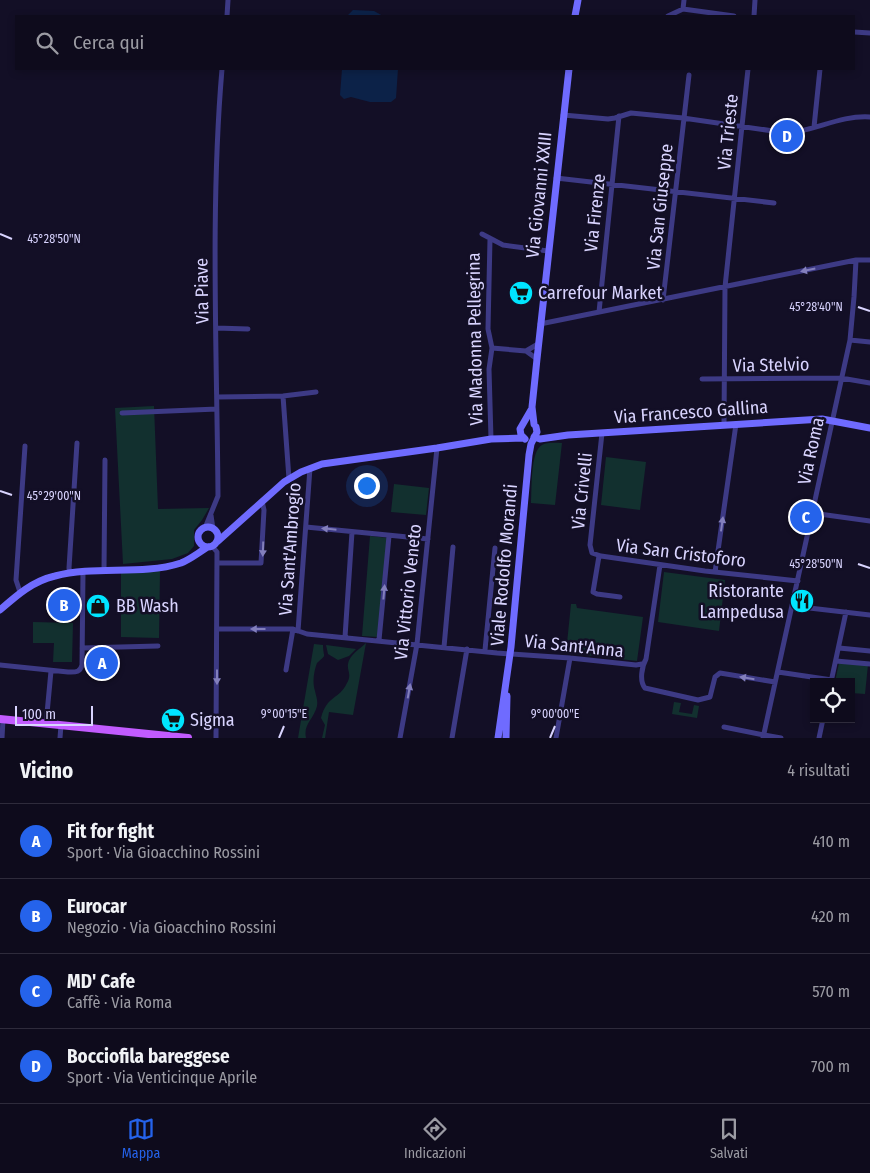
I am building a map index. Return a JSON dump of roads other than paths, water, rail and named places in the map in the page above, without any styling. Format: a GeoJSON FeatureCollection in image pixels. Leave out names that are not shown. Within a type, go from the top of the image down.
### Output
{"type":"FeatureCollection","features":[{"type":"Feature","properties":{"kind":"main road"},"geometry":{"type":"LineString","coordinates":[[1,719],[188,738]]}},
{"type":"Feature","properties":{"kind":"street"},"geometry":{"type":"LineString","coordinates":[[226,15],[228,0]]}},
{"type":"Feature","properties":{"kind":"street"},"geometry":{"type":"LineString","coordinates":[[575,15],[578,0]]}},
{"type":"Feature","properties":{"kind":"street"},"geometry":{"type":"LineString","coordinates":[[682,9],[684,0]]}},
{"type":"Feature","properties":{"kind":"street"},"geometry":{"type":"LineString","coordinates":[[754,15],[756,0]]}},
{"type":"Feature","properties":{"kind":"street"},"geometry":{"type":"LineString","coordinates":[[670,15],[682,9],[727,15]]}},
{"type":"Feature","properties":{"kind":"street"},"geometry":{"type":"LineString","coordinates":[[855,32],[870,33]]}},
{"type":"Feature","properties":{"kind":"street","name":"Via Piave"},"geometry":{"type":"LineString","coordinates":[[204,528],[218,496],[216,194],[222,70]]}},
{"type":"Feature","properties":{"kind":"street","name":"Via Giovanni XXIII"},"geometry":{"type":"LineString","coordinates":[[540,324],[569,70]]}},
{"type":"Feature","properties":{"kind":"street","name":"Via Trieste"},"geometry":{"type":"LineString","coordinates":[[724,424],[725,287],[748,70]]}},
{"type":"Feature","properties":{"kind":"street"},"geometry":{"type":"LineString","coordinates":[[814,127],[820,70]]}},
{"type":"Feature","properties":{"kind":"street","name":"Via San Giuseppe"},"geometry":{"type":"LineString","coordinates":[[663,300],[688,75]]}},
{"type":"Feature","properties":{"kind":"street"},"geometry":{"type":"LineString","coordinates":[[563,115],[608,119],[631,112],[787,132],[833,121],[867,117]]}},
{"type":"Feature","properties":{"kind":"street","name":"Via Firenze"},"geometry":{"type":"LineString","coordinates":[[599,312],[619,116]]}},
{"type":"Feature","properties":{"kind":"street"},"geometry":{"type":"LineString","coordinates":[[556,178],[774,202]]}},
{"type":"Feature","properties":{"kind":"street"},"geometry":{"type":"LineString","coordinates":[[482,234],[497,243],[511,247],[548,251]]}},
{"type":"Feature","properties":{"kind":"street","name":"Via Madonna Pellegrina"},"geometry":{"type":"LineString","coordinates":[[490,239],[488,329],[492,348],[489,369],[491,439]]}},
{"type":"Feature","properties":{"kind":"street"},"geometry":{"type":"LineString","coordinates":[[535,426],[532,408],[540,324],[856,260],[870,260]]}},
{"type":"Feature","properties":{"kind":"street","name":"Via Roma"},"geometry":{"type":"LineString","coordinates":[[764,736],[850,340],[856,260]]}},
{"type":"Feature","properties":{"kind":"street"},"geometry":{"type":"LineString","coordinates":[[216,328],[248,328]]}},
{"type":"Feature","properties":{"kind":"street"},"geometry":{"type":"LineString","coordinates":[[850,340],[870,342]]}},
{"type":"Feature","properties":{"kind":"street"},"geometry":{"type":"LineString","coordinates":[[526,351],[538,344]]}},
{"type":"Feature","properties":{"kind":"street"},"geometry":{"type":"LineString","coordinates":[[492,348],[526,351],[536,359]]}},
{"type":"Feature","properties":{"kind":"street","name":"Via Stelvio"},"geometry":{"type":"LineString","coordinates":[[702,380],[841,378],[870,383]]}},
{"type":"Feature","properties":{"kind":"street"},"geometry":{"type":"LineString","coordinates":[[217,397],[283,396],[316,392]]}},
{"type":"Feature","properties":{"kind":"street"},"geometry":{"type":"LineString","coordinates":[[283,396],[289,479]]}},
{"type":"Feature","properties":{"kind":"street"},"geometry":{"type":"LineString","coordinates":[[522,426],[532,408]]}},
{"type":"Feature","properties":{"kind":"street"},"geometry":{"type":"LineString","coordinates":[[122,413],[218,409]]}},
{"type":"Feature","properties":{"kind":"street","name":"Via Francesco Gallina"},"geometry":{"type":"LineString","coordinates":[[529,438],[540,439],[602,432],[822,419],[870,428]]}},
{"type":"Feature","properties":{"kind":"street"},"geometry":{"type":"LineString","coordinates":[[522,426],[530,422],[544,434],[552,437]]}},
{"type":"Feature","properties":{"kind":"street"},"geometry":{"type":"LineString","coordinates":[[715,572],[736,424]]}},
{"type":"Feature","properties":{"kind":"street"},"geometry":{"type":"LineString","coordinates":[[522,426],[529,438]]}},
{"type":"Feature","properties":{"kind":"street","name":"Via Madonna Pellegrina"},"geometry":{"type":"LineString","coordinates":[[508,437],[516,434],[522,426]]}},
{"type":"Feature","properties":{"kind":"street","name":"Viale Rodolfo Morandi"},"geometry":{"type":"LineString","coordinates":[[498,738],[511,654],[529,438],[537,432],[535,426]]}},
{"type":"Feature","properties":{"kind":"street","name":"Via Crivelli"},"geometry":{"type":"LineString","coordinates":[[592,553],[590,545],[602,432]]}},
{"type":"Feature","properties":{"kind":"street","name":"Via Madonna Pellegrina"},"geometry":{"type":"LineString","coordinates":[[0,610],[20,592],[45,579],[70,573],[144,569],[184,562],[212,545],[289,479],[310,468],[340,460],[491,439],[508,437],[529,438]]}},
{"type":"Feature","properties":{"kind":"street"},"geometry":{"type":"LineString","coordinates":[[70,573],[68,568],[78,443]]}},
{"type":"Feature","properties":{"kind":"street"},"geometry":{"type":"LineString","coordinates":[[20,592],[16,580],[26,446]]}},
{"type":"Feature","properties":{"kind":"street","name":"Via Vittorio Veneto"},"geometry":{"type":"LineString","coordinates":[[400,738],[417,644],[437,448]]}},
{"type":"Feature","properties":{"kind":"street"},"geometry":{"type":"LineString","coordinates":[[104,571],[105,460]]}},
{"type":"Feature","properties":{"kind":"street","name":"Via Sant'Ambrogio"},"geometry":{"type":"LineString","coordinates":[[295,630],[310,468]]}},
{"type":"Feature","properties":{"kind":"street"},"geometry":{"type":"LineString","coordinates":[[218,563],[261,563],[264,510],[262,501]]}},
{"type":"Feature","properties":{"kind":"street","name":"Via Piave"},"geometry":{"type":"LineString","coordinates":[[212,512],[214,530]]}},
{"type":"Feature","properties":{"kind":"street"},"geometry":{"type":"LineString","coordinates":[[812,513],[870,521]]}},
{"type":"Feature","properties":{"kind":"street"},"geometry":{"type":"LineString","coordinates":[[306,527],[428,539]]}},
{"type":"Feature","properties":{"kind":"street"},"geometry":{"type":"LineString","coordinates":[[195,555],[200,542],[199,535],[204,528],[214,530],[230,529]]}},
{"type":"Feature","properties":{"kind":"street"},"geometry":{"type":"LineString","coordinates":[[212,545],[218,534],[214,530]]}},
{"type":"Feature","properties":{"kind":"street"},"geometry":{"type":"LineString","coordinates":[[345,637],[352,532]]}},
{"type":"Feature","properties":{"kind":"street"},"geometry":{"type":"LineString","coordinates":[[379,640],[389,536]]}},
{"type":"Feature","properties":{"kind":"street"},"geometry":{"type":"LineString","coordinates":[[200,542],[212,545],[218,552],[216,738]]}},
{"type":"Feature","properties":{"kind":"street"},"geometry":{"type":"LineString","coordinates":[[444,647],[453,547]]}},
{"type":"Feature","properties":{"kind":"street"},"geometry":{"type":"LineString","coordinates":[[485,650],[495,548]]}},
{"type":"Feature","properties":{"kind":"street","name":"Via San Cristoforo"},"geometry":{"type":"LineString","coordinates":[[592,553],[599,556],[660,565],[798,580]]}},
{"type":"Feature","properties":{"kind":"street"},"geometry":{"type":"LineString","coordinates":[[599,556],[593,592],[620,597]]}},
{"type":"Feature","properties":{"kind":"street"},"geometry":{"type":"LineString","coordinates":[[660,565],[646,659],[642,664],[642,683],[648,690],[701,700],[710,697],[715,677],[720,673],[775,682]]}},
{"type":"Feature","properties":{"kind":"street"},"geometry":{"type":"LineString","coordinates":[[0,665],[77,672],[82,668],[83,573]]}},
{"type":"Feature","properties":{"kind":"street"},"geometry":{"type":"LineString","coordinates":[[792,606],[870,615]]}},
{"type":"Feature","properties":{"kind":"street"},"geometry":{"type":"LineString","coordinates":[[833,678],[846,612]]}},
{"type":"Feature","properties":{"kind":"street","name":"Via Sant'Anna"},"geometry":{"type":"LineString","coordinates":[[217,628],[295,630],[307,634],[511,654],[570,658],[636,666],[642,664]]}},
{"type":"Feature","properties":{"kind":"street"},"geometry":{"type":"LineString","coordinates":[[286,670],[295,630]]}},
{"type":"Feature","properties":{"kind":"street"},"geometry":{"type":"LineString","coordinates":[[82,648],[158,646]]}},
{"type":"Feature","properties":{"kind":"street"},"geometry":{"type":"LineString","coordinates":[[839,648],[870,651]]}},
{"type":"Feature","properties":{"kind":"street"},"geometry":{"type":"LineString","coordinates":[[452,738],[467,649]]}},
{"type":"Feature","properties":{"kind":"street"},"geometry":{"type":"LineString","coordinates":[[556,738],[570,658]]}},
{"type":"Feature","properties":{"kind":"street"},"geometry":{"type":"LineString","coordinates":[[836,661],[870,664]]}},
{"type":"Feature","properties":{"kind":"street"},"geometry":{"type":"LineString","coordinates":[[46,724],[51,671]]}},
{"type":"Feature","properties":{"kind":"street"},"geometry":{"type":"LineString","coordinates":[[778,672],[814,678]]}},
{"type":"Feature","properties":{"kind":"street","name":"Viale Rodolfo Morandi"},"geometry":{"type":"LineString","coordinates":[[506,738],[507,678]]}},
{"type":"Feature","properties":{"kind":"street"},"geometry":{"type":"LineString","coordinates":[[1,719],[2,738]]}},
{"type":"Feature","properties":{"kind":"street"},"geometry":{"type":"LineString","coordinates":[[819,738],[822,723]]}},
{"type":"Feature","properties":{"kind":"street"},"geometry":{"type":"LineString","coordinates":[[60,738],[61,725]]}},
{"type":"Feature","properties":{"kind":"street"},"geometry":{"type":"LineString","coordinates":[[724,727],[781,738]]}},
{"type":"Feature","properties":{"kind":"water"},"geometry":{"type":"Polygon","coordinates":[[[353,10],[374,11],[381,15],[348,15],[353,10]]]}},
{"type":"Feature","properties":{"kind":"water"},"geometry":{"type":"Polygon","coordinates":[[[342,70],[398,70],[396,98],[391,102],[370,102],[351,97],[344,99],[340,95],[342,70]]]}},
{"type":"Feature","properties":{"kind":"place","name":"Bocciofila bareggese"},"geometry":{"type":"Point","coordinates":[787,136]}},
{"type":"Feature","properties":{"kind":"place","name":"Carrefour Market"},"geometry":{"type":"Point","coordinates":[521,293]}},
{"type":"Feature","properties":{"kind":"place","name":"MD' Cafe"},"geometry":{"type":"Point","coordinates":[806,517]}},
{"type":"Feature","properties":{"kind":"place","name":"Ristorante Lampedusa"},"geometry":{"type":"Point","coordinates":[802,601]}},
{"type":"Feature","properties":{"kind":"place","name":"Eurocar"},"geometry":{"type":"Point","coordinates":[64,605]}},
{"type":"Feature","properties":{"kind":"place","name":"BB Wash"},"geometry":{"type":"Point","coordinates":[98,606]}},
{"type":"Feature","properties":{"kind":"place","name":"Fit for fight"},"geometry":{"type":"Point","coordinates":[102,663]}},
{"type":"Feature","properties":{"kind":"place","name":"Sigma"},"geometry":{"type":"Point","coordinates":[173,720]}}]}
